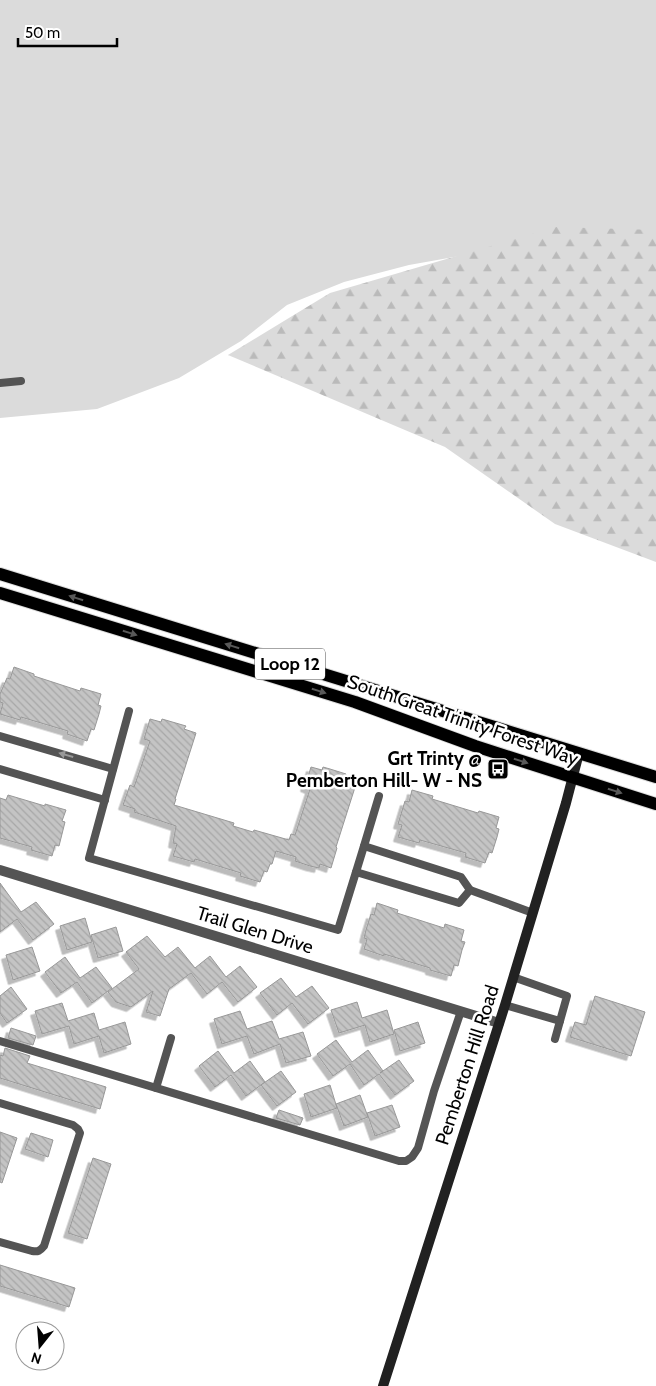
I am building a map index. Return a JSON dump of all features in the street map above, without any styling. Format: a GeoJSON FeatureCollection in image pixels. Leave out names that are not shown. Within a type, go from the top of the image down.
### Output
{"type":"FeatureCollection","features":[{"type":"Feature","properties":{"kind":"main road","name":"South Great Trinity Forest Way"},"geometry":{"type":"LineString","coordinates":[[0,574],[656,777]]}},
{"type":"Feature","properties":{"kind":"main road","name":"South Great Trinity Forest Way"},"geometry":{"type":"LineString","coordinates":[[0,593],[356,702],[450,735],[475,746],[656,804]]}},
{"type":"Feature","properties":{"kind":"street","name":"Pemberton Hill Road"},"geometry":{"type":"LineString","coordinates":[[383,1386],[505,1005],[579,753]]}},
{"type":"Feature","properties":{"kind":"street","name":"Trail Glen Drive"},"geometry":{"type":"LineString","coordinates":[[0,870],[499,1023]]}},
{"type":"Feature","properties":{"kind":"lane"},"geometry":{"type":"LineString","coordinates":[[0,383],[21,381]]}},
{"type":"Feature","properties":{"kind":"lane"},"geometry":{"type":"LineString","coordinates":[[129,711],[89,858],[338,930],[379,796]]}},
{"type":"Feature","properties":{"kind":"lane"},"geometry":{"type":"LineString","coordinates":[[0,736],[113,769]]}},
{"type":"Feature","properties":{"kind":"lane"},"geometry":{"type":"LineString","coordinates":[[0,768],[105,800]]}},
{"type":"Feature","properties":{"kind":"lane"},"geometry":{"type":"LineString","coordinates":[[364,846],[461,878],[470,890],[533,913]]}},
{"type":"Feature","properties":{"kind":"lane"},"geometry":{"type":"LineString","coordinates":[[356,872],[459,904],[470,890]]}},
{"type":"Feature","properties":{"kind":"lane"},"geometry":{"type":"LineString","coordinates":[[513,978],[567,996],[555,1039]]}},
{"type":"Feature","properties":{"kind":"lane"},"geometry":{"type":"LineString","coordinates":[[505,1005],[560,1021]]}},
{"type":"Feature","properties":{"kind":"lane"},"geometry":{"type":"LineString","coordinates":[[0,1041],[399,1161],[406,1161],[412,1157],[418,1148],[434,1091],[461,1011]]}},
{"type":"Feature","properties":{"kind":"lane"},"geometry":{"type":"LineString","coordinates":[[156,1088],[171,1038]]}},
{"type":"Feature","properties":{"kind":"lane"},"geometry":{"type":"LineString","coordinates":[[0,1103],[73,1125],[80,1133],[44,1246],[41,1250],[32,1252],[0,1242]]}},
{"type":"Feature","properties":{"kind":"green space"},"geometry":{"type":"Polygon","coordinates":[[[0,0],[656,0],[656,241],[572,236],[409,265],[344,282],[287,305],[241,341],[179,378],[97,409],[0,418],[0,0]]]}},
{"type":"Feature","properties":{"kind":"green space"},"geometry":{"type":"Polygon","coordinates":[[[556,227],[656,230],[656,562],[555,524],[445,447],[228,355],[330,293],[556,227]]]}},
{"type":"Feature","properties":{"kind":"building"},"geometry":{"type":"Polygon","coordinates":[[[14,667],[34,674],[34,676],[80,691],[81,688],[101,694],[98,705],[101,706],[99,714],[94,730],[91,729],[87,741],[67,734],[68,731],[21,717],[20,720],[0,714],[3,703],[0,702],[0,694],[7,678],[10,679],[14,667]]]}},
{"type":"Feature","properties":{"kind":"building"},"geometry":{"type":"Polygon","coordinates":[[[150,719],[161,722],[162,719],[186,726],[184,729],[196,733],[174,805],[234,823],[233,826],[253,832],[254,830],[289,840],[291,834],[295,835],[310,789],[305,787],[311,767],[322,770],[323,767],[330,769],[346,774],[345,777],[357,781],[331,868],[320,864],[319,868],[310,866],[295,861],[296,857],[276,851],[272,864],[270,864],[267,872],[264,871],[260,882],[240,876],[241,873],[195,859],[194,862],[173,856],[177,844],[173,843],[176,826],[134,812],[135,809],[123,805],[130,785],[134,787],[150,741],[144,739],[150,719]]]}},
{"type":"Feature","properties":{"kind":"building"},"geometry":{"type":"Polygon","coordinates":[[[412,790],[433,796],[432,799],[478,813],[479,811],[499,817],[496,828],[499,829],[497,837],[492,853],[489,852],[485,863],[465,857],[466,853],[420,840],[419,843],[398,837],[402,825],[398,824],[405,801],[409,802],[412,790]]]}},
{"type":"Feature","properties":{"kind":"building"},"geometry":{"type":"Polygon","coordinates":[[[8,795],[66,810],[62,821],[65,822],[59,846],[55,845],[52,856],[31,850],[32,847],[0,838],[0,798],[6,800],[8,795]]]}},
{"type":"Feature","properties":{"kind":"building"},"geometry":{"type":"Polygon","coordinates":[[[0,883],[21,912],[36,902],[54,924],[33,940],[17,919],[0,932],[0,883]]]}},
{"type":"Feature","properties":{"kind":"building"},"geometry":{"type":"Polygon","coordinates":[[[377,903],[398,910],[397,913],[444,928],[445,924],[464,930],[461,941],[465,942],[458,966],[454,965],[451,976],[364,949],[367,939],[364,938],[366,930],[371,914],[374,915],[377,903]]]}},
{"type":"Feature","properties":{"kind":"building"},"geometry":{"type":"Polygon","coordinates":[[[85,918],[92,942],[67,950],[60,926],[85,918]]]}},
{"type":"Feature","properties":{"kind":"building"},"geometry":{"type":"Polygon","coordinates":[[[116,927],[123,951],[98,958],[91,935],[116,927]]]}},
{"type":"Feature","properties":{"kind":"building"},"geometry":{"type":"Polygon","coordinates":[[[147,936],[165,957],[178,947],[195,968],[210,956],[226,977],[240,966],[257,987],[238,1002],[222,982],[207,994],[191,973],[169,989],[160,1016],[146,1012],[153,991],[131,1007],[116,1002],[108,992],[139,969],[126,952],[147,936]]]}},
{"type":"Feature","properties":{"kind":"building"},"geometry":{"type":"Polygon","coordinates":[[[32,947],[40,971],[13,980],[6,955],[32,947]]]}},
{"type":"Feature","properties":{"kind":"building"},"geometry":{"type":"Polygon","coordinates":[[[65,957],[80,978],[96,967],[112,988],[92,1003],[77,982],[61,993],[45,972],[65,957]]]}},
{"type":"Feature","properties":{"kind":"building"},"geometry":{"type":"Polygon","coordinates":[[[281,978],[296,997],[312,986],[329,1008],[308,1024],[292,1003],[277,1015],[260,993],[281,978]]]}},
{"type":"Feature","properties":{"kind":"building"},"geometry":{"type":"Polygon","coordinates":[[[11,987],[27,1009],[7,1023],[0,1013],[0,996],[11,987]]]}},
{"type":"Feature","properties":{"kind":"building"},"geometry":{"type":"Polygon","coordinates":[[[595,996],[645,1012],[631,1056],[570,1037],[575,1022],[586,1025],[595,996]]]}},
{"type":"Feature","properties":{"kind":"building"},"geometry":{"type":"Polygon","coordinates":[[[357,1002],[362,1018],[387,1010],[394,1034],[370,1042],[365,1025],[339,1033],[331,1010],[357,1002]]]}},
{"type":"Feature","properties":{"kind":"building"},"geometry":{"type":"Polygon","coordinates":[[[62,1003],[68,1021],[94,1013],[99,1030],[125,1022],[131,1044],[104,1053],[99,1036],[74,1044],[69,1026],[42,1034],[35,1011],[62,1003]]]}},
{"type":"Feature","properties":{"kind":"building"},"geometry":{"type":"Polygon","coordinates":[[[240,1011],[247,1029],[272,1021],[279,1039],[303,1032],[311,1056],[286,1063],[280,1044],[254,1054],[247,1036],[222,1044],[214,1019],[240,1011]]]}},
{"type":"Feature","properties":{"kind":"building"},"geometry":{"type":"Polygon","coordinates":[[[418,1022],[425,1043],[400,1051],[394,1030],[418,1022]]]}},
{"type":"Feature","properties":{"kind":"building"},"geometry":{"type":"Polygon","coordinates":[[[11,1028],[36,1036],[33,1045],[8,1038],[11,1028]]]}},
{"type":"Feature","properties":{"kind":"building"},"geometry":{"type":"Polygon","coordinates":[[[336,1040],[352,1062],[368,1050],[383,1071],[399,1060],[414,1081],[395,1095],[379,1074],[364,1085],[350,1064],[333,1076],[317,1054],[336,1040]]]}},
{"type":"Feature","properties":{"kind":"building"},"geometry":{"type":"Polygon","coordinates":[[[5,1048],[30,1056],[27,1063],[106,1087],[100,1109],[0,1078],[0,1055],[3,1056],[5,1048]]]}},
{"type":"Feature","properties":{"kind":"building"},"geometry":{"type":"Polygon","coordinates":[[[218,1051],[234,1073],[250,1061],[265,1082],[246,1096],[231,1075],[215,1087],[199,1066],[218,1051]]]}},
{"type":"Feature","properties":{"kind":"building"},"geometry":{"type":"Polygon","coordinates":[[[281,1071],[296,1092],[277,1106],[261,1085],[281,1071]]]}},
{"type":"Feature","properties":{"kind":"building"},"geometry":{"type":"Polygon","coordinates":[[[330,1085],[337,1108],[311,1117],[304,1094],[330,1085]]]}},
{"type":"Feature","properties":{"kind":"building"},"geometry":{"type":"Polygon","coordinates":[[[360,1095],[368,1117],[344,1126],[336,1104],[360,1095]]]}},
{"type":"Feature","properties":{"kind":"building"},"geometry":{"type":"Polygon","coordinates":[[[392,1105],[400,1127],[375,1136],[367,1113],[392,1105]]]}},
{"type":"Feature","properties":{"kind":"building"},"geometry":{"type":"Polygon","coordinates":[[[279,1110],[303,1118],[300,1125],[276,1118],[279,1110]]]}},
{"type":"Feature","properties":{"kind":"building"},"geometry":{"type":"Polygon","coordinates":[[[0,1132],[17,1138],[2,1183],[0,1182],[0,1132]]]}},
{"type":"Feature","properties":{"kind":"building"},"geometry":{"type":"Polygon","coordinates":[[[31,1133],[53,1140],[48,1157],[25,1149],[31,1133]]]}},
{"type":"Feature","properties":{"kind":"building"},"geometry":{"type":"Polygon","coordinates":[[[93,1158],[111,1164],[87,1239],[68,1233],[93,1158]]]}},
{"type":"Feature","properties":{"kind":"building"},"geometry":{"type":"Polygon","coordinates":[[[0,1265],[75,1288],[69,1307],[0,1286],[0,1265]]]}},
{"type":"Feature","properties":{"kind":"place","name":"Grt Trinty @ Pemberton Hill- W - NS"},"geometry":{"type":"Point","coordinates":[498,769]}}]}
